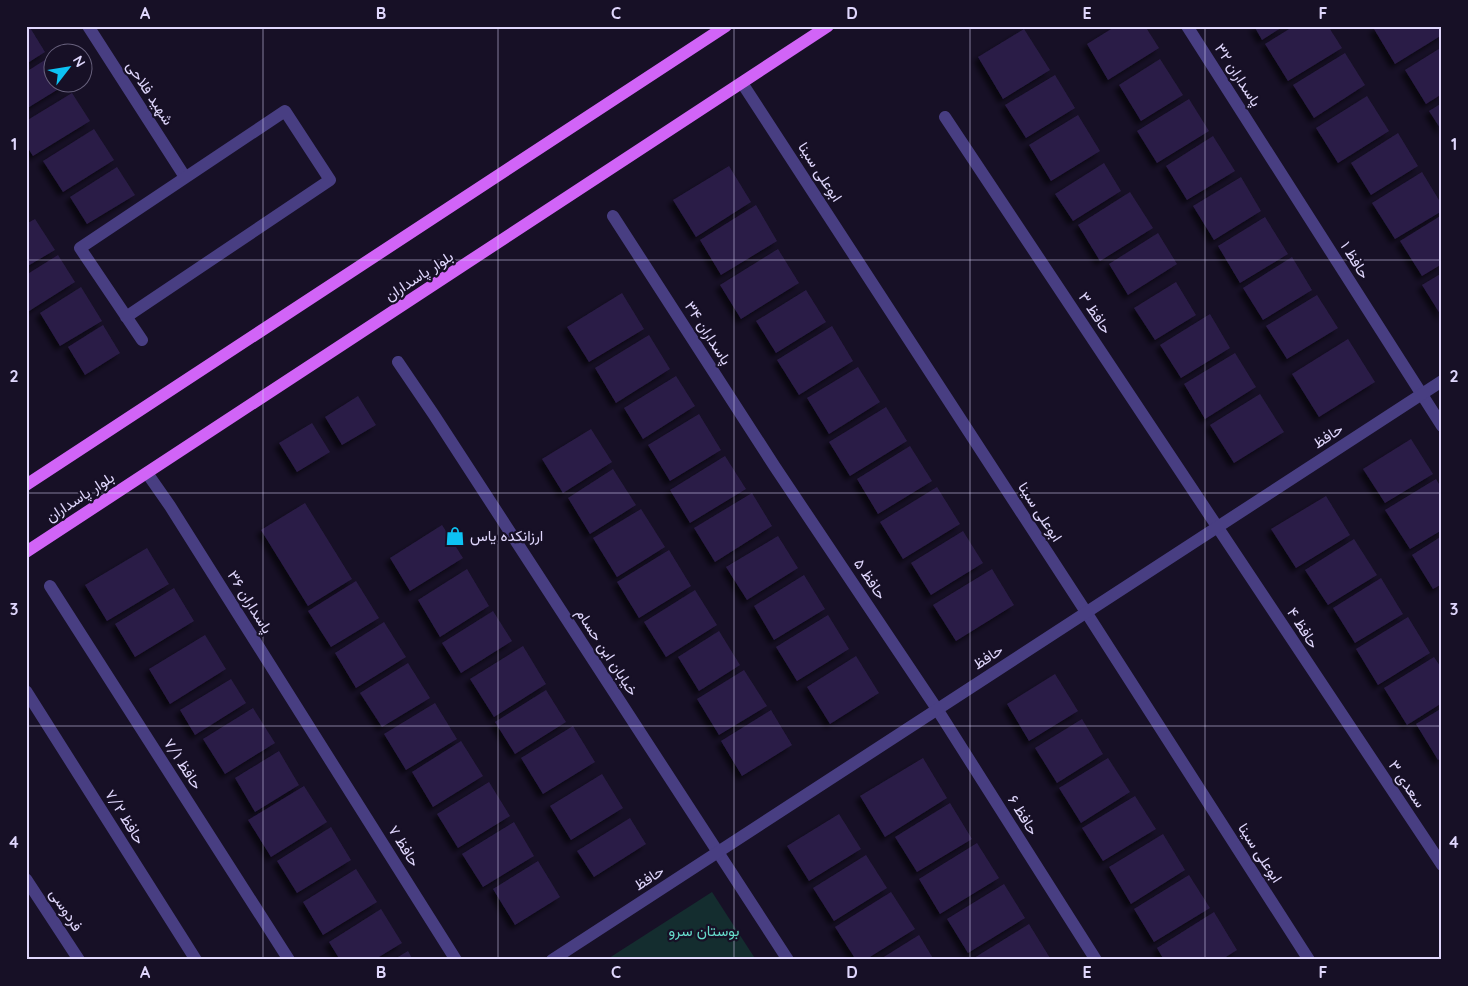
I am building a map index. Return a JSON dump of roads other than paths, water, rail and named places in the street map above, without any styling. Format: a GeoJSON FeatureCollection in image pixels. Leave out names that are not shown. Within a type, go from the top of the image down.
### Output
{"type":"FeatureCollection","features":[{"type":"Feature","properties":{"kind":"main road"},"geometry":{"type":"LineString","coordinates":[[26,485],[712,30],[726,26]]}},
{"type":"Feature","properties":{"kind":"main road","name":"بلوار پاسداران"},"geometry":{"type":"LineString","coordinates":[[26,552],[828,26]]}},
{"type":"Feature","properties":{"kind":"street","name":"شهید فلاحی"},"geometry":{"type":"LineString","coordinates":[[88,26],[186,177]]}},
{"type":"Feature","properties":{"kind":"street","name":"پاسداران ۳۲"},"geometry":{"type":"LineString","coordinates":[[1187,26],[1262,142]]}},
{"type":"Feature","properties":{"kind":"street","name":"ابوعلی سینا"},"geometry":{"type":"LineString","coordinates":[[742,84],[1086,612],[1309,960]]}},
{"type":"Feature","properties":{"kind":"street"},"geometry":{"type":"LineString","coordinates":[[126,317],[330,180],[284,111],[80,248],[126,317],[142,340]]}},
{"type":"Feature","properties":{"kind":"street","name":"حافظ ۳"},"geometry":{"type":"LineString","coordinates":[[945,117],[1218,527]]}},
{"type":"Feature","properties":{"kind":"street","name":"حافظ ۱"},"geometry":{"type":"LineString","coordinates":[[1262,142],[1442,426]]}},
{"type":"Feature","properties":{"kind":"street","name":"پاسداران ۳۴"},"geometry":{"type":"LineString","coordinates":[[613,216],[775,467]]}},
{"type":"Feature","properties":{"kind":"street","name":"خیابان ابن حسام"},"geometry":{"type":"LineString","coordinates":[[398,362],[788,960]]}},
{"type":"Feature","properties":{"kind":"street","name":"حافظ"},"geometry":{"type":"LineString","coordinates":[[552,960],[1442,381]]}},
{"type":"Feature","properties":{"kind":"street","name":"حافظ ۵"},"geometry":{"type":"LineString","coordinates":[[775,467],[937,709]]}},
{"type":"Feature","properties":{"kind":"street","name":"پاسداران ۳۶"},"geometry":{"type":"LineString","coordinates":[[147,473],[170,506],[323,750]]}},
{"type":"Feature","properties":{"kind":"street","name":"حافظ ۴"},"geometry":{"type":"LineString","coordinates":[[1218,527],[1362,746]]}},
{"type":"Feature","properties":{"kind":"street","name":"حافظ ۷/۱"},"geometry":{"type":"LineString","coordinates":[[50,586],[289,960]]}},
{"type":"Feature","properties":{"kind":"street","name":"حافظ ۷/۲"},"geometry":{"type":"LineString","coordinates":[[26,691],[196,960]]}},
{"type":"Feature","properties":{"kind":"street","name":"حافظ ۶"},"geometry":{"type":"LineString","coordinates":[[937,709],[1096,960]]}},
{"type":"Feature","properties":{"kind":"street","name":"سعدی ۳"},"geometry":{"type":"LineString","coordinates":[[1362,746],[1442,865]]}},
{"type":"Feature","properties":{"kind":"street","name":"حافظ ۷"},"geometry":{"type":"LineString","coordinates":[[323,750],[456,960]]}},
{"type":"Feature","properties":{"kind":"street","name":"فردوسی"},"geometry":{"type":"LineString","coordinates":[[26,878],[79,960]]}},
{"type":"Feature","properties":{"kind":"place","name":"ارزانکده یاس"},"geometry":{"type":"Point","coordinates":[455,536]}},
{"type":"Feature","properties":{"kind":"park label","name":"بوستان سرو"},"geometry":{"type":"Point","coordinates":[704,931]}}]}
